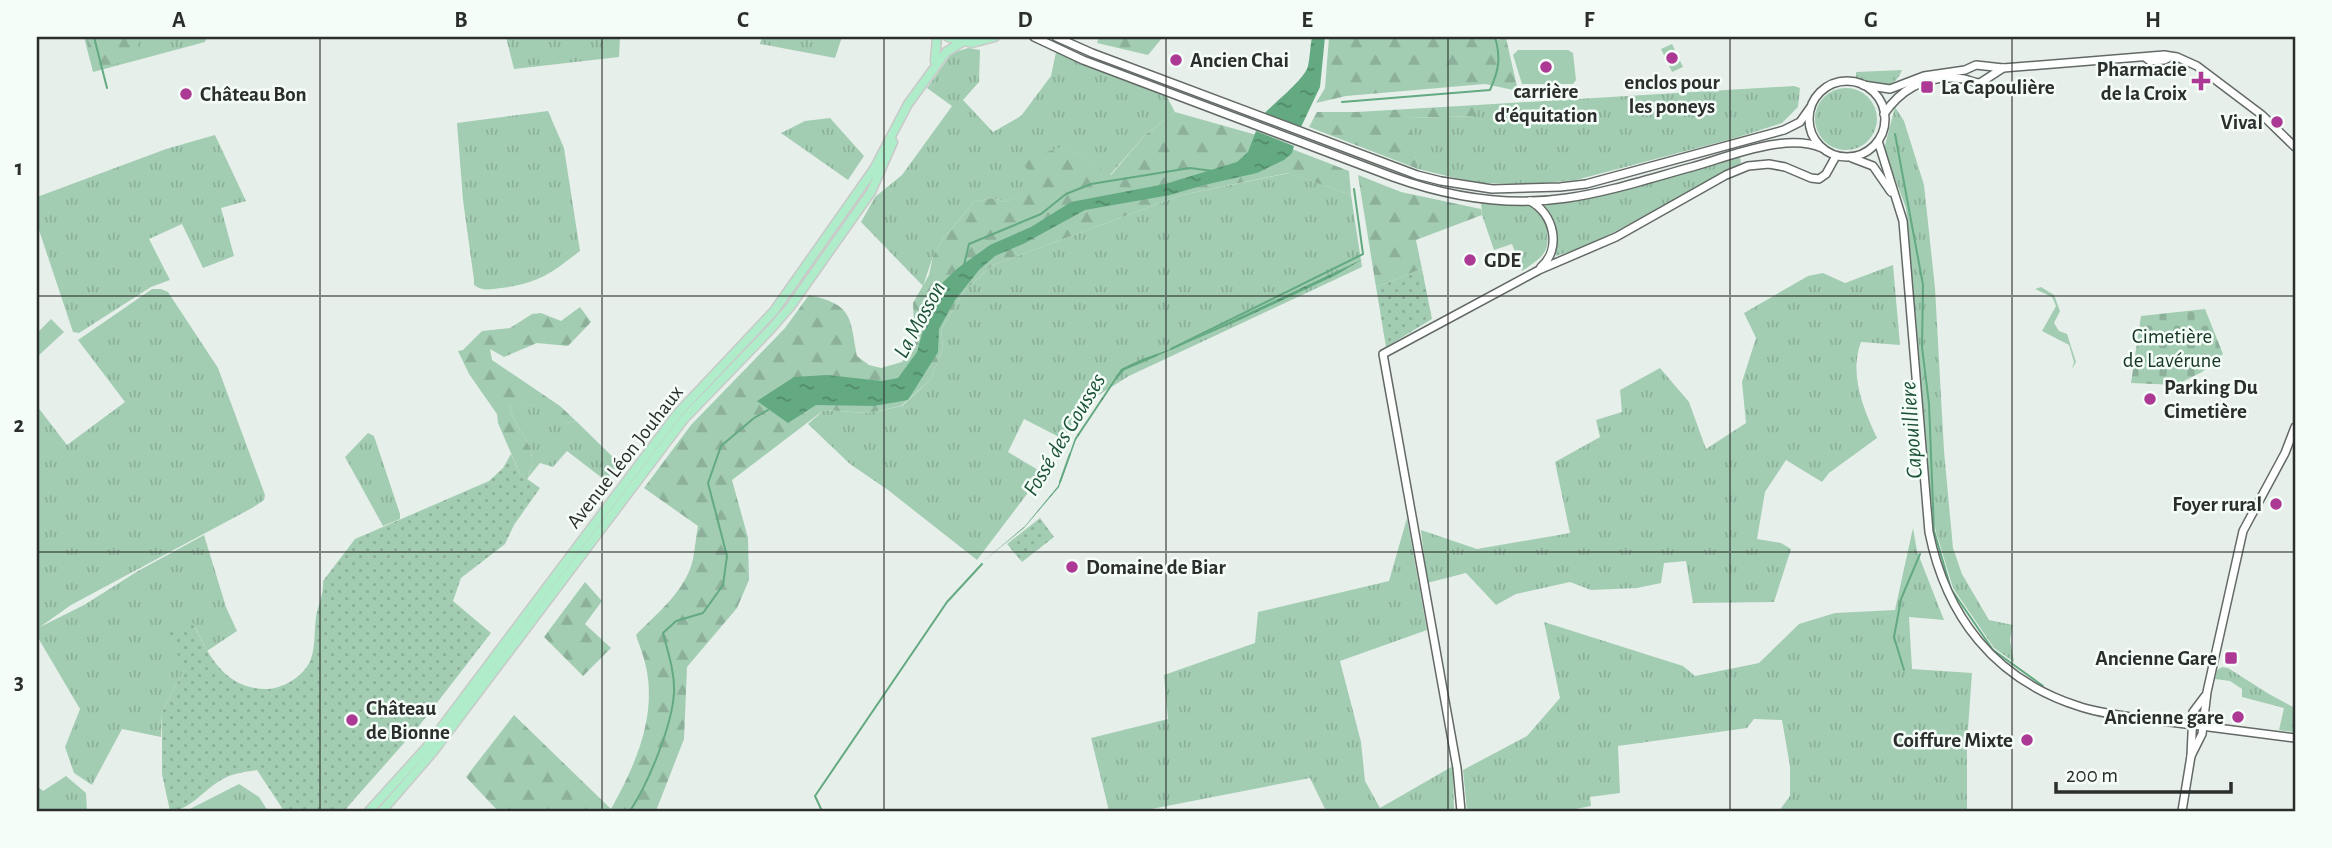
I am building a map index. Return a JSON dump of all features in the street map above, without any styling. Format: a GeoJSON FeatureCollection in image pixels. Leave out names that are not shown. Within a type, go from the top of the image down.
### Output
{"type":"FeatureCollection","features":[{"type":"Feature","properties":{"kind":"main road","name":"Avenue Léon Jouhaux"},"geometry":{"type":"LineString","coordinates":[[929,74],[936,57],[937,37]]}},
{"type":"Feature","properties":{"kind":"main road"},"geometry":{"type":"LineString","coordinates":[[948,37],[962,42],[981,43],[995,37]]}},
{"type":"Feature","properties":{"kind":"main road"},"geometry":{"type":"LineString","coordinates":[[1034,37],[1083,60],[1304,144],[1438,191],[1481,199],[1529,201],[1590,194],[1769,146],[1805,143],[1836,156],[1868,162],[1878,171],[1900,211]]}},
{"type":"Feature","properties":{"kind":"main road"},"geometry":{"type":"LineString","coordinates":[[1056,37],[1417,175],[1492,189],[1538,189],[1586,184],[1784,130],[1800,122],[1821,91],[1832,84],[1850,81],[1890,89],[1924,76],[1976,65],[2003,68],[2147,58],[2150,61],[2164,61],[2177,57],[2197,66],[2251,106],[2295,147]]}},
{"type":"Feature","properties":{"kind":"main road","name":"Avenue Léon Jouhaux"},"geometry":{"type":"LineString","coordinates":[[369,811],[426,748],[677,414],[775,311],[874,169],[929,74],[949,48],[962,42]]}},
{"type":"Feature","properties":{"kind":"main road"},"geometry":{"type":"LineString","coordinates":[[1982,67],[1986,78]]}},
{"type":"Feature","properties":{"kind":"main road"},"geometry":{"type":"LineString","coordinates":[[1970,80],[1968,73],[1971,68]]}},
{"type":"Feature","properties":{"kind":"main road"},"geometry":{"type":"LineString","coordinates":[[1884,114],[1902,92],[1925,81],[1951,78],[1980,83],[2003,68]]}},
{"type":"Feature","properties":{"kind":"main road"},"geometry":{"type":"LineString","coordinates":[[1848,157],[1865,152],[1878,141],[1882,132],[1884,114],[1877,97],[1863,85]]}},
{"type":"Feature","properties":{"kind":"main road"},"geometry":{"type":"LineString","coordinates":[[1810,108],[1809,126],[1822,148]]}},
{"type":"Feature","properties":{"kind":"main road","name":"Avenue Léon Jouhaux"},"geometry":{"type":"LineString","coordinates":[[382,811],[432,752],[684,419],[790,307],[871,192],[890,151],[900,120]]}},
{"type":"Feature","properties":{"kind":"main road"},"geometry":{"type":"LineString","coordinates":[[1878,141],[1900,211],[1905,242],[1929,532],[1939,575],[1954,606],[1984,648],[2037,690],[2080,707],[2295,738]]}},
{"type":"Feature","properties":{"kind":"main road"},"geometry":{"type":"LineString","coordinates":[[1461,811],[1457,768],[1383,354],[1538,270],[1616,237],[1739,170],[1769,164],[1785,167],[1811,178],[1819,178],[1826,174],[1836,156]]}},
{"type":"Feature","properties":{"kind":"main road"},"geometry":{"type":"LineString","coordinates":[[1529,201],[1543,210],[1551,226],[1553,240],[1549,259],[1538,270]]}},
{"type":"Feature","properties":{"kind":"main road"},"geometry":{"type":"LineString","coordinates":[[1549,259],[1560,261]]}},
{"type":"Feature","properties":{"kind":"main road"},"geometry":{"type":"LineString","coordinates":[[2191,756],[2202,736],[2207,692],[2243,531],[2285,453],[2295,427]]}},
{"type":"Feature","properties":{"kind":"main road"},"geometry":{"type":"LineString","coordinates":[[2182,811],[2191,756],[2194,710],[2207,692]]}},
{"type":"Feature","properties":{"kind":"green space"},"geometry":{"type":"Polygon","coordinates":[[[84,37],[207,37],[205,42],[93,72],[84,37]]]}},
{"type":"Feature","properties":{"kind":"green space"},"geometry":{"type":"Polygon","coordinates":[[[86,37],[138,37],[142,57],[95,69],[86,37]]]}},
{"type":"Feature","properties":{"kind":"green space"},"geometry":{"type":"Polygon","coordinates":[[[506,37],[620,37],[619,57],[514,69],[506,37]]]}},
{"type":"Feature","properties":{"kind":"green space"},"geometry":{"type":"Polygon","coordinates":[[[762,37],[842,37],[835,58],[760,44],[762,37]]]}},
{"type":"Feature","properties":{"kind":"green space"},"geometry":{"type":"Polygon","coordinates":[[[1099,37],[1163,37],[1148,55],[1097,43],[1099,37]]]}},
{"type":"Feature","properties":{"kind":"green space"},"geometry":{"type":"Polygon","coordinates":[[[1329,37],[1506,38],[1518,91],[1485,84],[1346,96],[1316,103],[1325,88],[1329,37]]]}},
{"type":"Feature","properties":{"kind":"green space","name":"enclos pour les poneys"},"geometry":{"type":"Polygon","coordinates":[[[1672,44],[1683,67],[1672,72],[1661,49],[1672,44]]]}},
{"type":"Feature","properties":{"kind":"green space"},"geometry":{"type":"Polygon","coordinates":[[[968,48],[980,50],[979,82],[963,100],[993,132],[1021,116],[1051,76],[1056,52],[1167,97],[1175,112],[1145,135],[1110,175],[1067,148],[1022,161],[1040,185],[1006,202],[992,198],[974,202],[943,239],[933,256],[923,286],[861,222],[875,197],[902,175],[952,106],[927,88],[952,53],[968,48]]]}},
{"type":"Feature","properties":{"kind":"green space","name":"carrière d'équitation"},"geometry":{"type":"Polygon","coordinates":[[[1518,50],[1568,50],[1573,53],[1576,80],[1573,84],[1522,84],[1513,55],[1518,50]]]}},
{"type":"Feature","properties":{"kind":"green space"},"geometry":{"type":"Polygon","coordinates":[[[1902,70],[1894,82],[1889,84],[1876,85],[1856,79],[1856,72],[1902,70]]]}},
{"type":"Feature","properties":{"kind":"green space"},"geometry":{"type":"Polygon","coordinates":[[[1794,86],[1800,88],[1798,107],[1782,123],[1576,180],[1532,184],[1476,183],[1418,169],[1407,118],[1477,116],[1477,105],[1794,86]]]}},
{"type":"Feature","properties":{"kind":"green space"},"geometry":{"type":"Polygon","coordinates":[[[1840,88],[1852,88],[1868,97],[1875,107],[1875,131],[1868,141],[1852,150],[1840,150],[1829,145],[1820,136],[1815,125],[1815,113],[1820,102],[1829,93],[1840,88]]]}},
{"type":"Feature","properties":{"kind":"green space"},"geometry":{"type":"Polygon","coordinates":[[[1477,105],[1477,116],[1408,118],[1418,169],[1309,127],[1317,112],[1477,105]]]}},
{"type":"Feature","properties":{"kind":"green space"},"geometry":{"type":"Polygon","coordinates":[[[1895,107],[1904,121],[1924,185],[1935,288],[1944,451],[1953,548],[1962,574],[1989,620],[2013,625],[2010,640],[2014,662],[1994,648],[1953,588],[1936,532],[1929,486],[1906,208],[1884,149],[1895,107]]]}},
{"type":"Feature","properties":{"kind":"green space"},"geometry":{"type":"Polygon","coordinates":[[[548,111],[564,148],[580,251],[535,280],[514,286],[481,289],[474,285],[457,123],[548,111]]]}},
{"type":"Feature","properties":{"kind":"green space"},"geometry":{"type":"Polygon","coordinates":[[[1175,112],[1253,134],[1349,171],[1351,195],[1288,173],[1182,195],[993,265],[964,291],[941,330],[943,348],[931,379],[901,406],[868,413],[824,410],[732,480],[748,538],[749,580],[737,608],[687,667],[684,739],[656,811],[498,811],[466,777],[514,715],[611,809],[636,758],[649,704],[645,663],[636,635],[670,601],[684,581],[693,559],[698,526],[644,488],[691,425],[785,328],[809,295],[841,308],[850,321],[857,356],[869,365],[881,368],[902,362],[915,344],[913,303],[929,275],[933,256],[943,239],[974,202],[992,198],[1006,202],[1039,185],[1021,161],[1064,146],[1111,175],[1145,135],[1175,112]]]}},
{"type":"Feature","properties":{"kind":"green space"},"geometry":{"type":"Polygon","coordinates":[[[830,118],[864,156],[848,180],[781,133],[805,121],[830,118]]]}},
{"type":"Feature","properties":{"kind":"green space"},"geometry":{"type":"Polygon","coordinates":[[[215,135],[246,201],[221,208],[234,256],[203,268],[182,224],[149,239],[170,280],[151,287],[79,333],[73,332],[37,224],[37,197],[166,149],[215,135]]]}},
{"type":"Feature","properties":{"kind":"green space"},"geometry":{"type":"Polygon","coordinates":[[[1740,157],[1741,163],[1686,195],[1589,245],[1556,256],[1555,223],[1544,205],[1606,194],[1740,157]]]}},
{"type":"Feature","properties":{"kind":"green space"},"geometry":{"type":"Polygon","coordinates":[[[1289,173],[1351,195],[1362,267],[1129,376],[1084,404],[1063,439],[1024,419],[1008,452],[1043,473],[977,560],[888,490],[850,464],[808,424],[824,410],[868,413],[902,406],[931,379],[943,348],[941,330],[964,291],[993,265],[1182,195],[1289,173]]]}},
{"type":"Feature","properties":{"kind":"green space"},"geometry":{"type":"Polygon","coordinates":[[[1358,175],[1401,192],[1481,209],[1482,215],[1416,240],[1422,269],[1376,287],[1358,175]]]}},
{"type":"Feature","properties":{"kind":"green space"},"geometry":{"type":"Polygon","coordinates":[[[1481,202],[1530,205],[1545,219],[1548,238],[1546,250],[1542,255],[1522,271],[1512,244],[1494,250],[1482,215],[1481,202]]]}},
{"type":"Feature","properties":{"kind":"green space"},"geometry":{"type":"Polygon","coordinates":[[[1893,265],[1900,345],[1861,342],[1856,366],[1859,391],[1877,438],[1829,473],[1822,482],[1786,460],[1765,492],[1757,539],[1781,543],[1791,549],[1774,602],[1693,603],[1686,561],[1664,563],[1661,583],[1637,588],[1591,590],[1570,582],[1516,594],[1496,605],[1466,573],[1427,583],[1421,530],[1477,549],[1570,533],[1555,462],[1600,437],[1596,420],[1622,412],[1620,390],[1660,368],[1689,402],[1706,449],[1746,423],[1742,382],[1756,338],[1744,313],[1808,276],[1823,273],[1845,283],[1893,265]]]}},
{"type":"Feature","properties":{"kind":"green space"},"geometry":{"type":"Polygon","coordinates":[[[1422,269],[1432,319],[1386,347],[1376,287],[1422,269]]]}},
{"type":"Feature","properties":{"kind":"green space"},"geometry":{"type":"Polygon","coordinates":[[[2041,287],[2054,295],[2060,311],[2054,323],[2059,331],[2067,334],[2076,362],[2072,369],[2074,362],[2069,345],[2042,331],[2056,306],[2052,297],[2035,289],[2041,287]]]}},
{"type":"Feature","properties":{"kind":"green space"},"geometry":{"type":"Polygon","coordinates":[[[152,289],[168,292],[218,368],[265,495],[264,500],[252,508],[71,605],[40,627],[84,605],[138,571],[204,535],[226,607],[237,631],[207,651],[193,623],[184,670],[162,712],[161,737],[122,729],[92,785],[74,773],[65,747],[80,709],[37,636],[37,406],[67,445],[125,402],[78,340],[152,289]]]}},
{"type":"Feature","properties":{"kind":"green space"},"geometry":{"type":"Polygon","coordinates":[[[580,307],[591,322],[568,346],[537,343],[504,357],[490,349],[492,360],[560,406],[576,421],[566,423],[553,413],[534,405],[510,406],[532,455],[527,479],[520,474],[498,423],[497,414],[469,374],[458,351],[463,350],[482,331],[510,328],[532,314],[541,313],[561,321],[580,307]]]}},
{"type":"Feature","properties":{"kind":"green space","name":"Cimetière de Lavérune"},"geometry":{"type":"Polygon","coordinates":[[[2205,309],[2223,354],[2202,372],[2176,385],[2131,383],[2141,316],[2205,309]]]}},
{"type":"Feature","properties":{"kind":"green space"},"geometry":{"type":"Polygon","coordinates":[[[51,319],[64,332],[37,357],[37,333],[51,319]]]}},
{"type":"Feature","properties":{"kind":"green space"},"geometry":{"type":"Polygon","coordinates":[[[519,404],[545,408],[566,423],[576,421],[619,463],[606,481],[567,451],[553,467],[540,463],[527,479],[532,455],[510,406],[519,404]]]}},
{"type":"Feature","properties":{"kind":"green space"},"geometry":{"type":"Polygon","coordinates":[[[368,433],[374,436],[400,514],[400,519],[383,526],[345,457],[368,433]]]}},
{"type":"Feature","properties":{"kind":"green space","name":"Château de Bionne"},"geometry":{"type":"Polygon","coordinates":[[[511,454],[520,474],[540,488],[514,525],[505,544],[461,578],[453,601],[491,633],[419,726],[344,811],[284,811],[257,770],[227,777],[191,803],[170,811],[162,774],[162,712],[184,670],[168,633],[193,623],[213,659],[230,678],[253,688],[268,689],[285,684],[296,678],[311,660],[323,581],[355,539],[489,481],[503,468],[511,454]]]}},
{"type":"Feature","properties":{"kind":"green space"},"geometry":{"type":"Polygon","coordinates":[[[1040,518],[1054,537],[1022,562],[1007,544],[1040,518]]]}},
{"type":"Feature","properties":{"kind":"green space"},"geometry":{"type":"Polygon","coordinates":[[[1407,518],[1427,630],[1340,661],[1361,742],[1365,781],[1380,808],[1453,766],[1454,811],[1326,811],[1310,778],[1141,811],[1109,811],[1091,738],[1168,719],[1164,675],[1255,643],[1258,612],[1389,581],[1407,518]]]}},
{"type":"Feature","properties":{"kind":"green space"},"geometry":{"type":"Polygon","coordinates":[[[1913,528],[1917,551],[1944,620],[1909,617],[1912,669],[1972,673],[1967,743],[1967,811],[1779,811],[1790,796],[1790,766],[1782,720],[1754,719],[1747,728],[1618,746],[1620,793],[1590,797],[1591,806],[1565,811],[1467,811],[1463,770],[1527,736],[1560,698],[1544,622],[1683,666],[1695,676],[1759,663],[1799,624],[1835,613],[1895,610],[1913,528]]]}},
{"type":"Feature","properties":{"kind":"green space"},"geometry":{"type":"Polygon","coordinates":[[[585,582],[602,601],[585,624],[611,648],[583,676],[544,637],[585,582]]]}},
{"type":"Feature","properties":{"kind":"green space"},"geometry":{"type":"Polygon","coordinates":[[[2222,667],[2295,708],[2295,732],[2279,730],[2284,708],[2242,697],[2242,689],[2230,681],[2215,679],[2217,670],[2222,667]]]}},
{"type":"Feature","properties":{"kind":"green space"},"geometry":{"type":"Polygon","coordinates":[[[66,776],[86,793],[87,811],[37,811],[37,786],[43,791],[66,776]]]}},
{"type":"Feature","properties":{"kind":"green space"},"geometry":{"type":"Polygon","coordinates":[[[239,784],[259,797],[268,811],[186,811],[239,784]]]}},
{"type":"Feature","properties":{"kind":"water"},"geometry":{"type":"Polygon","coordinates":[[[1312,37],[1325,37],[1320,87],[1301,127],[1265,113],[1306,71],[1312,37]]]}},
{"type":"Feature","properties":{"kind":"water"},"geometry":{"type":"Polygon","coordinates":[[[1256,131],[1294,146],[1292,153],[1284,160],[1257,173],[1170,195],[1085,210],[995,256],[979,270],[955,300],[939,329],[938,352],[908,400],[874,406],[816,405],[788,423],[757,401],[794,377],[827,375],[882,381],[898,378],[917,352],[930,305],[941,284],[990,245],[1031,227],[1071,202],[1165,184],[1237,162],[1248,152],[1256,131]]]}},
{"type":"Feature","properties":{"kind":"water"},"geometry":{"type":"Polygon","coordinates":[[[1363,259],[1336,275],[1242,319],[1122,371],[1076,440],[1059,487],[1024,528],[981,563],[1025,526],[1058,486],[1075,438],[1121,369],[1174,348],[1363,259]]]}},
{"type":"Feature","properties":{"kind":"waterway"},"geometry":{"type":"LineString","coordinates":[[94,37],[107,88]]}},
{"type":"Feature","properties":{"kind":"waterway","name":"Fossé des Gousses"},"geometry":{"type":"LineString","coordinates":[[1342,102],[1490,90],[1498,64],[1495,37]]}},
{"type":"Feature","properties":{"kind":"waterway","name":"Capouilliere"},"geometry":{"type":"LineString","coordinates":[[1895,134],[1923,285],[1922,347],[1929,404],[1934,531],[1951,589],[1993,650],[2043,686]]}},
{"type":"Feature","properties":{"kind":"waterway","name":"La Mosson"},"geometry":{"type":"LineString","coordinates":[[964,265],[969,244],[1041,214],[1066,194],[1091,184],[1190,168],[1213,171]]}},
{"type":"Feature","properties":{"kind":"waterway","name":"Fossé des Gousses"},"geometry":{"type":"LineString","coordinates":[[1171,349],[1363,254],[1354,189]]}},
{"type":"Feature","properties":{"kind":"waterway","name":"Fossé des Gousses"},"geometry":{"type":"LineString","coordinates":[[1116,378],[1124,369],[1157,355]]}},
{"type":"Feature","properties":{"kind":"waterway","name":"La Mosson"},"geometry":{"type":"LineString","coordinates":[[630,811],[658,754],[672,706],[673,678],[663,633],[676,621],[703,613],[723,585],[727,556],[708,483],[721,446],[754,418],[768,410]]}},
{"type":"Feature","properties":{"kind":"waterway","name":"Fossé des Gousses"},"geometry":{"type":"LineString","coordinates":[[1060,482],[1070,454]]}},
{"type":"Feature","properties":{"kind":"waterway","name":"Capouilliere"},"geometry":{"type":"LineString","coordinates":[[1904,670],[1894,637],[1901,599],[1920,554]]}},
{"type":"Feature","properties":{"kind":"waterway","name":"Fossé des Gousses"},"geometry":{"type":"LineString","coordinates":[[822,811],[815,796],[947,602],[982,564]]}},
{"type":"Feature","properties":{"kind":"place","name":"enclos pour les poneys"},"geometry":{"type":"Point","coordinates":[1672,58]}},
{"type":"Feature","properties":{"kind":"place","name":"Ancien Chai"},"geometry":{"type":"Point","coordinates":[1176,60]}},
{"type":"Feature","properties":{"kind":"place","name":"carrière d'équitation"},"geometry":{"type":"Point","coordinates":[1546,67]}},
{"type":"Feature","properties":{"kind":"place","name":"Pharmacie de la Croix"},"geometry":{"type":"Point","coordinates":[2201,81]}},
{"type":"Feature","properties":{"kind":"place","name":"La Capoulière"},"geometry":{"type":"Point","coordinates":[1927,87]}},
{"type":"Feature","properties":{"kind":"place","name":"Château Bon"},"geometry":{"type":"Point","coordinates":[186,94]}},
{"type":"Feature","properties":{"kind":"place","name":"Vival"},"geometry":{"type":"Point","coordinates":[2277,122]}},
{"type":"Feature","properties":{"kind":"place","name":"GDE"},"geometry":{"type":"Point","coordinates":[1470,260]}},
{"type":"Feature","properties":{"kind":"place","name":"Parking Du Cimetière"},"geometry":{"type":"Point","coordinates":[2150,399]}},
{"type":"Feature","properties":{"kind":"place","name":"Foyer rural"},"geometry":{"type":"Point","coordinates":[2276,504]}},
{"type":"Feature","properties":{"kind":"place","name":"Domaine de Biar"},"geometry":{"type":"Point","coordinates":[1072,567]}},
{"type":"Feature","properties":{"kind":"place","name":"Ancienne Gare"},"geometry":{"type":"Point","coordinates":[2231,658]}},
{"type":"Feature","properties":{"kind":"place","name":"Ancienne gare"},"geometry":{"type":"Point","coordinates":[2238,717]}},
{"type":"Feature","properties":{"kind":"place","name":"Château de Bionne"},"geometry":{"type":"Point","coordinates":[352,720]}},
{"type":"Feature","properties":{"kind":"place","name":"Coiffure Mixte"},"geometry":{"type":"Point","coordinates":[2027,740]}}]}
